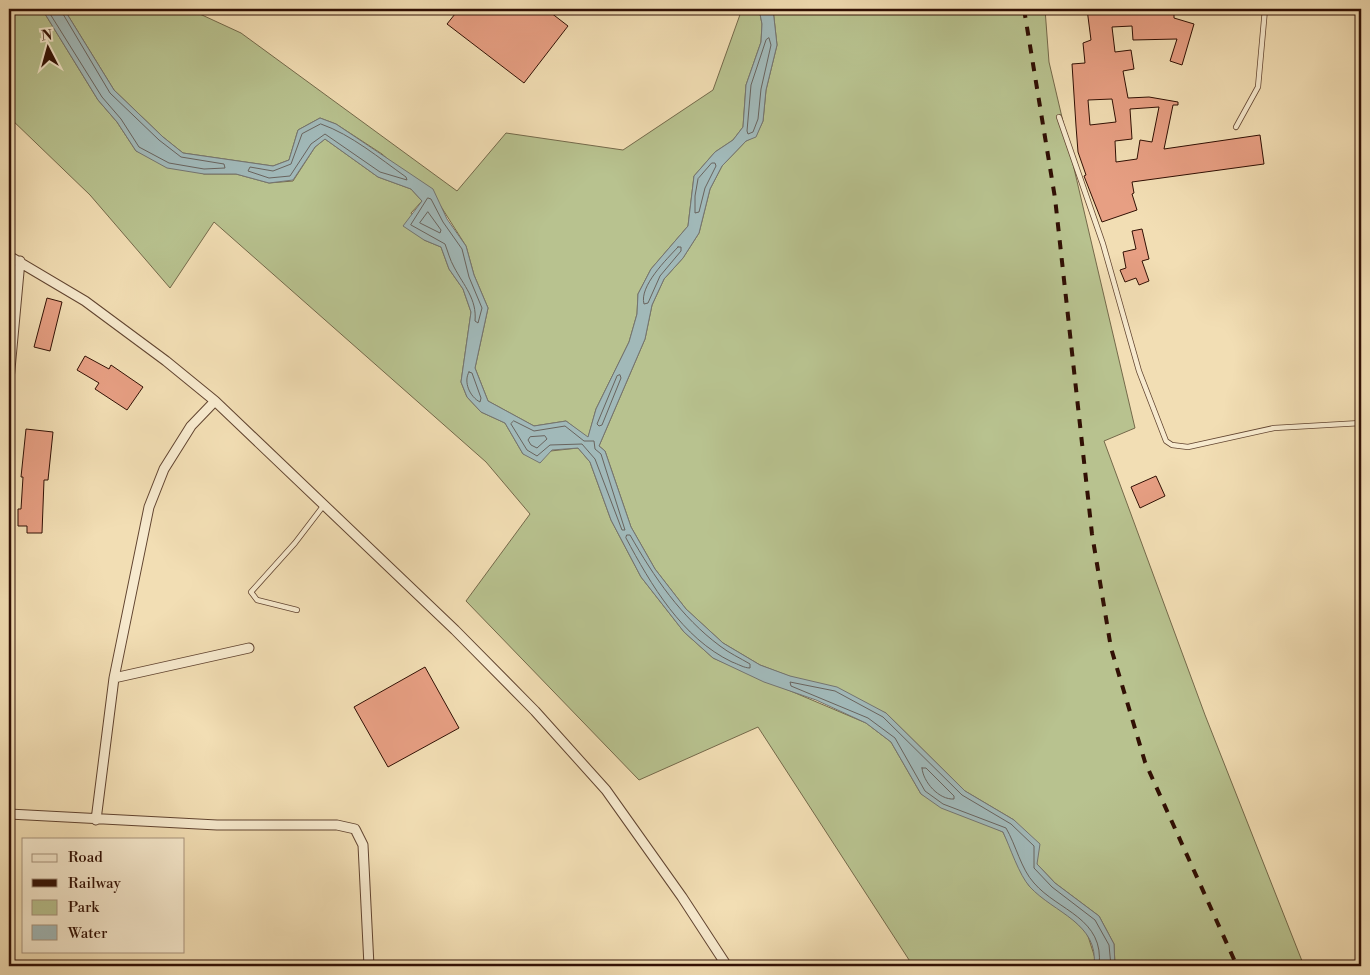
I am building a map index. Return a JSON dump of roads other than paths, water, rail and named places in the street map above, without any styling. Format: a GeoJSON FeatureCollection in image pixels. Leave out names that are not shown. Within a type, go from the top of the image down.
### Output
{"type":"FeatureCollection","features":[{"type":"Feature","properties":{"kind":"street"},"geometry":{"type":"LineString","coordinates":[[9,256],[85,301],[166,361],[215,402],[324,504],[529,704],[606,790],[682,897],[727,966]]}},
{"type":"Feature","properties":{"kind":"street"},"geometry":{"type":"LineString","coordinates":[[9,380],[20,261]]}},
{"type":"Feature","properties":{"kind":"street"},"geometry":{"type":"LineString","coordinates":[[96,820],[114,678],[149,506],[164,469],[182,440],[191,426],[215,402]]}},
{"type":"Feature","properties":{"kind":"street"},"geometry":{"type":"LineString","coordinates":[[114,678],[248,648]]}},
{"type":"Feature","properties":{"kind":"street"},"geometry":{"type":"LineString","coordinates":[[9,814],[217,826],[337,825],[355,829],[363,845],[369,966]]}},
{"type":"Feature","properties":{"kind":"lane"},"geometry":{"type":"LineString","coordinates":[[1236,126],[1258,87],[1265,9]]}},
{"type":"Feature","properties":{"kind":"lane"},"geometry":{"type":"LineString","coordinates":[[1059,117],[1103,244],[1139,371],[1166,441],[1172,445],[1188,447],[1274,428],[1361,423]]}},
{"type":"Feature","properties":{"kind":"lane"},"geometry":{"type":"LineString","coordinates":[[297,610],[257,600],[251,592],[295,543],[324,504]]}},
{"type":"Feature","properties":{"kind":"water"},"geometry":{"type":"Polygon","coordinates":[[[42,9],[64,9],[114,90],[163,137],[183,153],[273,166],[289,160],[298,130],[320,118],[336,124],[433,189],[447,219],[466,246],[474,275],[488,308],[475,368],[488,401],[534,426],[566,421],[588,437],[596,409],[629,342],[637,314],[638,294],[651,269],[688,226],[694,176],[715,152],[733,140],[743,127],[746,85],[761,42],[762,24],[759,9],[773,9],[777,45],[766,90],[763,121],[756,137],[746,141],[722,166],[710,189],[699,233],[683,258],[664,279],[652,305],[645,339],[599,446],[605,451],[631,527],[655,569],[686,609],[723,643],[760,665],[790,676],[837,687],[886,713],[965,791],[1014,820],[1040,844],[1037,864],[1055,883],[1099,916],[1114,944],[1115,966],[1094,966],[1094,951],[1089,939],[1073,920],[1030,887],[1018,868],[1003,832],[941,808],[921,794],[891,742],[866,723],[816,700],[764,682],[713,658],[684,632],[641,577],[611,520],[590,462],[578,448],[552,450],[540,463],[523,454],[505,423],[481,412],[467,397],[461,382],[471,312],[463,289],[449,269],[441,247],[424,240],[403,226],[422,201],[411,189],[378,177],[325,139],[315,147],[293,180],[269,183],[236,174],[204,174],[167,168],[136,151],[117,122],[98,100],[42,9]]]}},
{"type":"Feature","properties":{"kind":"railway"},"geometry":{"type":"LineString","coordinates":[[1024,9],[1055,198],[1092,534],[1111,648],[1145,762],[1237,966]]}}]}
